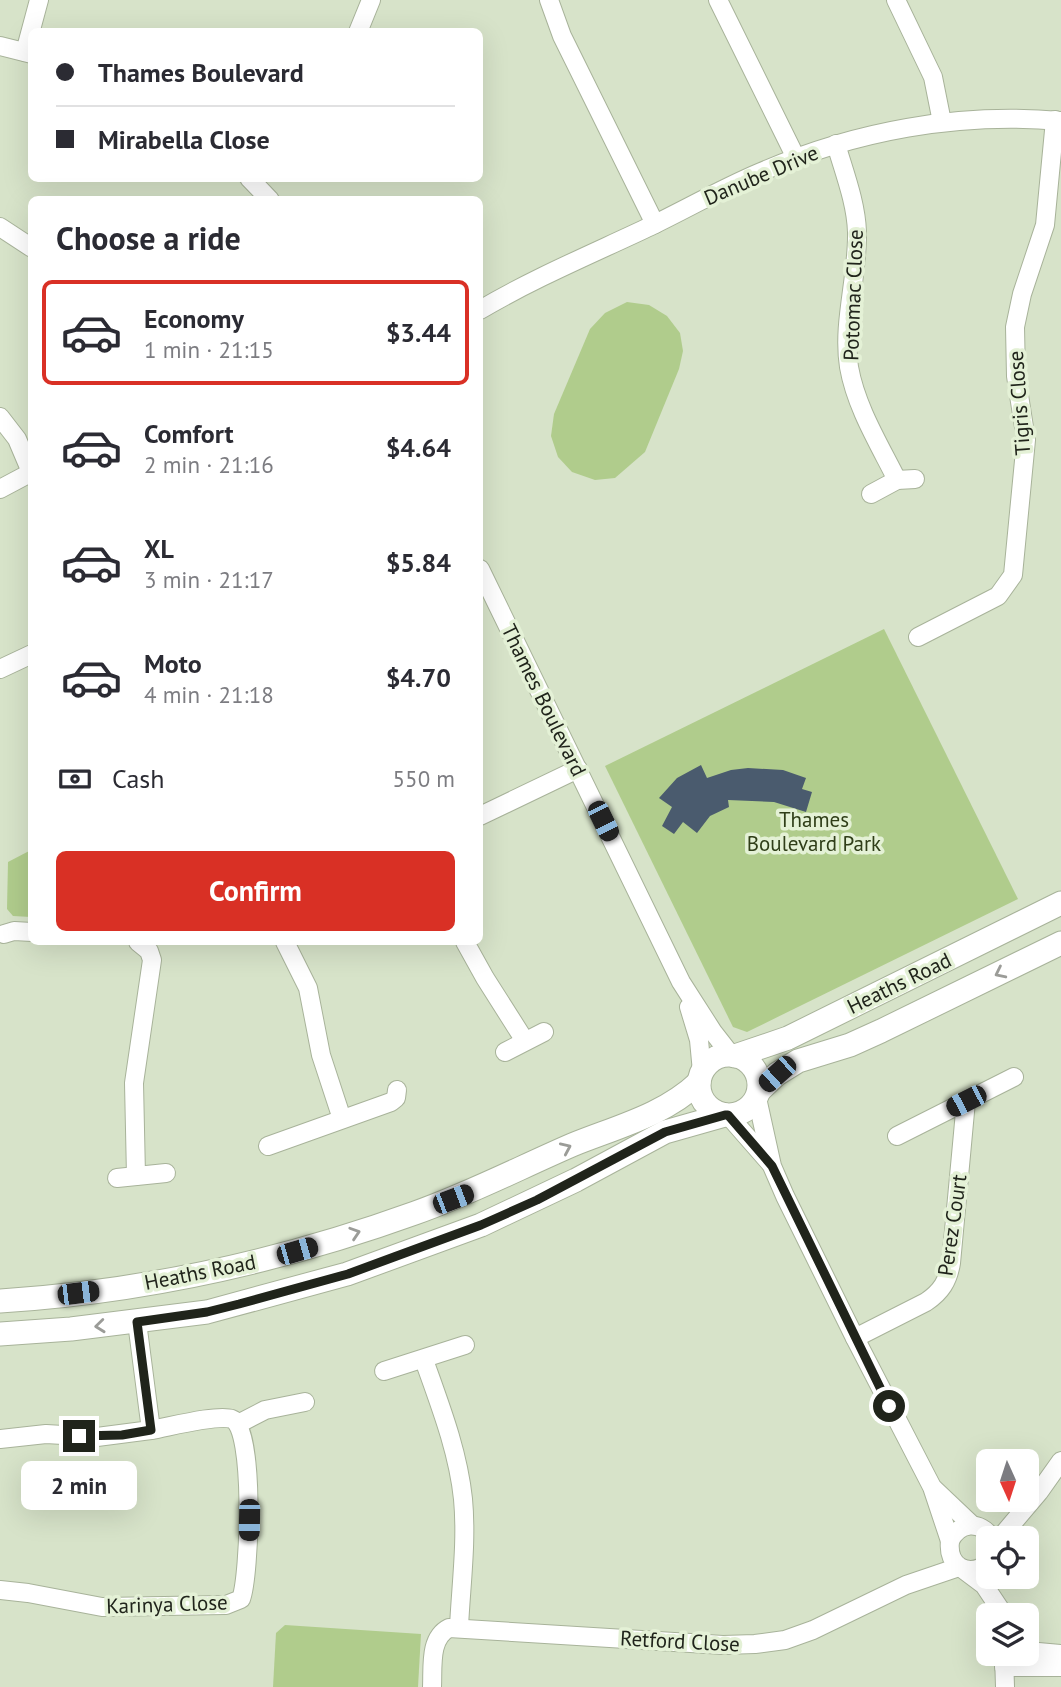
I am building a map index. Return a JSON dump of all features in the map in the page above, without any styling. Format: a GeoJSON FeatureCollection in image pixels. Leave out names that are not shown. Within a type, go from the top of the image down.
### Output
{"type":"FeatureCollection","features":[{"type":"Feature","properties":{"kind":"main road","name":"Heaths Road"},"geometry":{"type":"LineString","coordinates":[[733,1056],[788,1038],[1061,903]]}},
{"type":"Feature","properties":{"kind":"main road","name":"Heaths Road"},"geometry":{"type":"LineString","coordinates":[[758,1094],[777,1074],[798,1061],[850,1045],[1061,943]]}},
{"type":"Feature","properties":{"kind":"main road"},"geometry":{"type":"LineString","coordinates":[[733,1056],[751,1065],[756,1073],[758,1094],[745,1111],[726,1115],[709,1108],[703,1101],[701,1077],[713,1060],[733,1056]]}},
{"type":"Feature","properties":{"kind":"main road","name":"Heaths Road"},"geometry":{"type":"LineString","coordinates":[[0,1301],[159,1282],[279,1256],[415,1213],[473,1191],[571,1145],[651,1115],[682,1098],[701,1077]]}},
{"type":"Feature","properties":{"kind":"main road","name":"Heaths Road"},"geometry":{"type":"LineString","coordinates":[[0,1334],[137,1322],[207,1312],[348,1274],[481,1225],[537,1200],[665,1132],[726,1115]]}},
{"type":"Feature","properties":{"kind":"main road"},"geometry":{"type":"LineString","coordinates":[[121,1287],[131,1296],[137,1322]]}},
{"type":"Feature","properties":{"kind":"street"},"geometry":{"type":"LineString","coordinates":[[33,28],[39,0]]}},
{"type":"Feature","properties":{"kind":"street"},"geometry":{"type":"LineString","coordinates":[[360,28],[371,0]]}},
{"type":"Feature","properties":{"kind":"street"},"geometry":{"type":"LineString","coordinates":[[549,0],[562,36],[655,224]]}},
{"type":"Feature","properties":{"kind":"street"},"geometry":{"type":"LineString","coordinates":[[718,0],[796,158]]}},
{"type":"Feature","properties":{"kind":"street"},"geometry":{"type":"LineString","coordinates":[[896,0],[933,77],[942,122]]}},
{"type":"Feature","properties":{"kind":"street"},"geometry":{"type":"LineString","coordinates":[[0,46],[28,53]]}},
{"type":"Feature","properties":{"kind":"street","name":"Danube Drive"},"geometry":{"type":"LineString","coordinates":[[483,308],[514,290],[731,186],[836,144],[877,133],[942,122],[1010,118],[1058,120]]}},
{"type":"Feature","properties":{"kind":"street","name":"Tigris Close"},"geometry":{"type":"LineString","coordinates":[[918,637],[998,596],[1013,575],[1026,440],[1016,368],[1015,327],[1022,294],[1045,225],[1058,120]]}},
{"type":"Feature","properties":{"kind":"street","name":"Potomac Close"},"geometry":{"type":"LineString","coordinates":[[836,144],[854,208],[857,233],[848,363],[856,396],[906,480],[871,494]]}},
{"type":"Feature","properties":{"kind":"street"},"geometry":{"type":"LineString","coordinates":[[253,182],[267,196]]}},
{"type":"Feature","properties":{"kind":"street"},"geometry":{"type":"LineString","coordinates":[[0,227],[28,245]]}},
{"type":"Feature","properties":{"kind":"street"},"geometry":{"type":"LineString","coordinates":[[0,417],[17,439],[28,465]]}},
{"type":"Feature","properties":{"kind":"street"},"geometry":{"type":"LineString","coordinates":[[0,489],[28,474]]}},
{"type":"Feature","properties":{"kind":"street","name":"Thames Boulevard"},"geometry":{"type":"LineString","coordinates":[[483,575],[681,982],[713,1032],[733,1056]]}},
{"type":"Feature","properties":{"kind":"street"},"geometry":{"type":"LineString","coordinates":[[0,669],[28,656]]}},
{"type":"Feature","properties":{"kind":"street"},"geometry":{"type":"LineString","coordinates":[[483,815],[578,769]]}},
{"type":"Feature","properties":{"kind":"street"},"geometry":{"type":"LineString","coordinates":[[1,933],[28,932]]}},
{"type":"Feature","properties":{"kind":"street"},"geometry":{"type":"LineString","coordinates":[[136,1176],[134,1083],[152,960],[149,951],[142,945]]}},
{"type":"Feature","properties":{"kind":"street"},"geometry":{"type":"LineString","coordinates":[[286,945],[308,988],[321,1055],[342,1119]]}},
{"type":"Feature","properties":{"kind":"street"},"geometry":{"type":"LineString","coordinates":[[468,945],[525,1041]]}},
{"type":"Feature","properties":{"kind":"street","name":"Thames Boulevard"},"geometry":{"type":"LineString","coordinates":[[681,982],[699,1040],[701,1077]]}},
{"type":"Feature","properties":{"kind":"street"},"geometry":{"type":"LineString","coordinates":[[505,1052],[544,1032]]}},
{"type":"Feature","properties":{"kind":"street"},"geometry":{"type":"LineString","coordinates":[[897,1136],[1014,1077]]}},
{"type":"Feature","properties":{"kind":"street"},"geometry":{"type":"LineString","coordinates":[[758,1094],[772,1166],[855,1338],[932,1487],[951,1558],[984,1585],[995,1603]]}},
{"type":"Feature","properties":{"kind":"street","name":"Perez Court"},"geometry":{"type":"LineString","coordinates":[[855,1338],[936,1296],[946,1282],[951,1262],[966,1101]]}},
{"type":"Feature","properties":{"kind":"street"},"geometry":{"type":"LineString","coordinates":[[267,1146],[392,1102]]}},
{"type":"Feature","properties":{"kind":"street"},"geometry":{"type":"LineString","coordinates":[[726,1115],[772,1166]]}},
{"type":"Feature","properties":{"kind":"street"},"geometry":{"type":"LineString","coordinates":[[117,1178],[166,1173]]}},
{"type":"Feature","properties":{"kind":"street"},"geometry":{"type":"LineString","coordinates":[[137,1322],[151,1430]]}},
{"type":"Feature","properties":{"kind":"street"},"geometry":{"type":"LineString","coordinates":[[384,1371],[465,1345]]}},
{"type":"Feature","properties":{"kind":"street"},"geometry":{"type":"LineString","coordinates":[[424,1360],[452,1443],[463,1501],[464,1535],[451,1629],[435,1642],[432,1687]]}},
{"type":"Feature","properties":{"kind":"street"},"geometry":{"type":"LineString","coordinates":[[0,1439],[46,1434],[97,1437],[219,1419],[232,1419],[238,1424],[265,1410],[305,1402]]}},
{"type":"Feature","properties":{"kind":"street","name":"Karinya Close"},"geometry":{"type":"LineString","coordinates":[[0,1590],[102,1607],[226,1605],[238,1602],[245,1586],[249,1495],[243,1436],[238,1424]]}},
{"type":"Feature","properties":{"kind":"street"},"geometry":{"type":"LineString","coordinates":[[1009,1526],[1039,1492],[1061,1461]]}},
{"type":"Feature","properties":{"kind":"street"},"geometry":{"type":"LineString","coordinates":[[932,1487],[977,1526]]}},
{"type":"Feature","properties":{"kind":"street"},"geometry":{"type":"LineString","coordinates":[[992,1526],[1016,1517]]}},
{"type":"Feature","properties":{"kind":"street","name":"Retford Close"},"geometry":{"type":"LineString","coordinates":[[906,1585],[949,1546],[959,1529],[976,1530]]}},
{"type":"Feature","properties":{"kind":"street","name":"Retford Close"},"geometry":{"type":"LineString","coordinates":[[451,1629],[755,1644],[785,1640],[813,1630],[906,1585],[962,1568],[976,1569]]}},
{"type":"Feature","properties":{"kind":"street"},"geometry":{"type":"LineString","coordinates":[[1039,1652],[1061,1654]]}},
{"type":"Feature","properties":{"kind":"street"},"geometry":{"type":"LineString","coordinates":[[1039,1664],[1061,1667]]}},
{"type":"Feature","properties":{"kind":"street"},"geometry":{"type":"LineString","coordinates":[[1004,1666],[1005,1687]]}},
{"type":"Feature","properties":{"kind":"green space"},"geometry":{"type":"Polygon","coordinates":[[[627,302],[649,305],[667,316],[680,333],[683,351],[679,369],[645,452],[615,478],[595,480],[572,472],[558,457],[551,436],[554,414],[590,329],[605,313],[627,302]]]}},
{"type":"Feature","properties":{"kind":"green space","name":"Thames Boulevard Park"},"geometry":{"type":"Polygon","coordinates":[[[884,629],[1018,899],[747,1032],[733,1027],[605,766],[884,629]]]}},
{"type":"Feature","properties":{"kind":"green space"},"geometry":{"type":"Polygon","coordinates":[[[28,852],[28,917],[13,916],[7,909],[8,862],[28,852]]]}},
{"type":"Feature","properties":{"kind":"green space"},"geometry":{"type":"Polygon","coordinates":[[[285,1625],[421,1634],[418,1687],[273,1687],[276,1633],[285,1625]]]}},
{"type":"Feature","properties":{"kind":"building"},"geometry":{"type":"Polygon","coordinates":[[[701,765],[707,778],[748,768],[783,770],[806,778],[802,789],[812,792],[806,812],[774,802],[728,800],[729,807],[710,816],[697,833],[683,822],[674,834],[662,826],[672,807],[659,798],[677,778],[701,765]]]}},
{"type":"Feature","properties":{"kind":"route"},"geometry":{"type":"LineString","coordinates":[[79,1436],[122,1435],[151,1430],[137,1322],[207,1312],[348,1274],[481,1225],[537,1200],[665,1132],[725,1115],[739,1126],[772,1166],[889,1406]]}}]}
